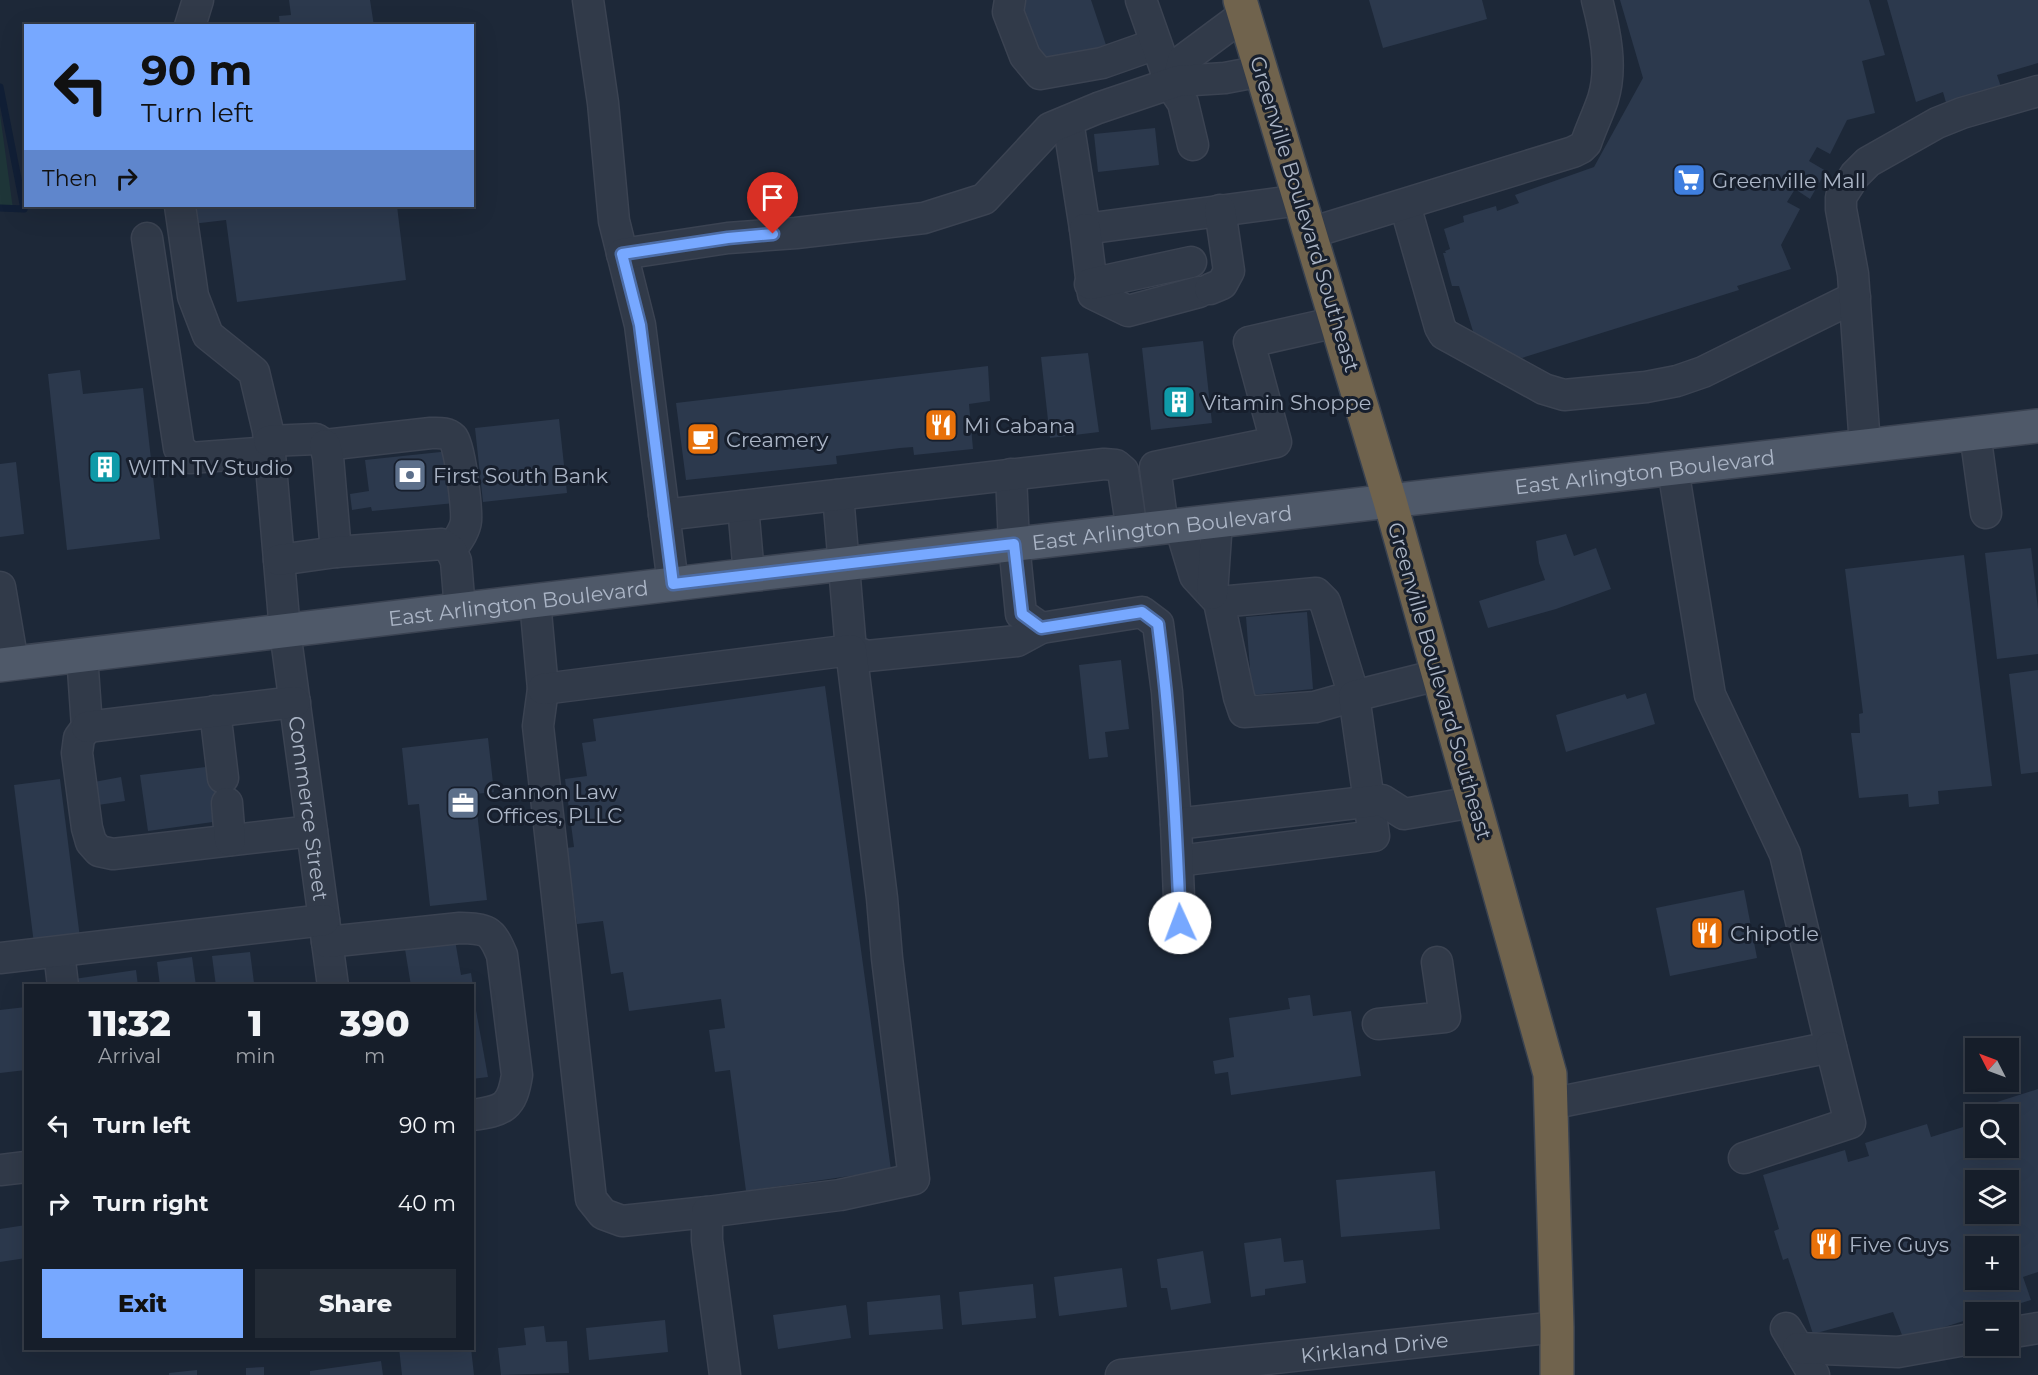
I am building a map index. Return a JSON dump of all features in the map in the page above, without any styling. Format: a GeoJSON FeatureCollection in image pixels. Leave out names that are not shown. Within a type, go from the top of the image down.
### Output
{"type":"FeatureCollection","features":[{"type":"Feature","properties":{"kind":"highway","name":"Greenville Boulevard Southeast"},"geometry":{"type":"LineString","coordinates":[[1243,7],[1390,501],[1550,1074],[1557,1375]]}},
{"type":"Feature","properties":{"kind":"main road","name":"East Arlington Boulevard"},"geometry":{"type":"LineString","coordinates":[[6,664],[749,575],[2038,426]]}},
{"type":"Feature","properties":{"kind":"street"},"geometry":{"type":"LineString","coordinates":[[191,24],[198,0]]}},
{"type":"Feature","properties":{"kind":"street"},"geometry":{"type":"LineString","coordinates":[[588,0],[603,103],[614,221],[640,325],[673,584]]}},
{"type":"Feature","properties":{"kind":"street"},"geometry":{"type":"LineString","coordinates":[[1010,0],[1008,12],[1025,56],[1040,74],[1102,63],[1156,44]]}},
{"type":"Feature","properties":{"kind":"street"},"geometry":{"type":"LineString","coordinates":[[1141,0],[1156,44],[1183,103],[1193,145]]}},
{"type":"Feature","properties":{"kind":"street"},"geometry":{"type":"LineString","coordinates":[[1310,233],[1581,148],[1586,143],[1604,96],[1607,63],[1605,33],[1597,0]]}},
{"type":"Feature","properties":{"kind":"street"},"geometry":{"type":"LineString","coordinates":[[1175,83],[1183,60],[1243,7]]}},
{"type":"Feature","properties":{"kind":"street"},"geometry":{"type":"LineString","coordinates":[[622,254],[728,238],[924,218],[984,199],[1050,128],[1098,108],[1175,83],[1226,78],[1262,71]]}},
{"type":"Feature","properties":{"kind":"street"},"geometry":{"type":"LineString","coordinates":[[1865,446],[1853,274],[1841,197],[1855,175],[1868,162],[1937,123],[1962,112],[2038,91]]}},
{"type":"Feature","properties":{"kind":"street"},"geometry":{"type":"LineString","coordinates":[[1068,121],[1085,229],[1090,284],[1093,294],[1128,311],[1222,284],[1229,271],[1207,256],[1090,284]]}},
{"type":"Feature","properties":{"kind":"street"},"geometry":{"type":"LineString","coordinates":[[1085,229],[1300,200]]}},
{"type":"Feature","properties":{"kind":"street"},"geometry":{"type":"LineString","coordinates":[[1405,205],[1436,315],[1444,334],[1544,389],[1564,395],[1646,387],[1677,381],[1703,372],[1855,297]]}},
{"type":"Feature","properties":{"kind":"street","name":"Commerce Street"},"geometry":{"type":"LineString","coordinates":[[180,207],[193,296],[200,316],[208,335],[254,372],[270,447],[285,631],[333,984]]}},
{"type":"Feature","properties":{"kind":"street"},"geometry":{"type":"LineString","coordinates":[[1207,256],[1221,210]]}},
{"type":"Feature","properties":{"kind":"street"},"geometry":{"type":"LineString","coordinates":[[147,238],[179,448],[190,458],[316,439],[325,445],[431,433],[446,434],[455,440],[460,453],[466,521],[451,550]]}},
{"type":"Feature","properties":{"kind":"street"},"geometry":{"type":"LineString","coordinates":[[1159,528],[1155,466],[1276,442],[1250,342],[1337,322]]}},
{"type":"Feature","properties":{"kind":"street"},"geometry":{"type":"LineString","coordinates":[[1975,434],[1986,513]]}},
{"type":"Feature","properties":{"kind":"street"},"geometry":{"type":"LineString","coordinates":[[325,445],[336,552]]}},
{"type":"Feature","properties":{"kind":"street"},"geometry":{"type":"LineString","coordinates":[[664,515],[1011,474],[1104,464],[1116,465],[1123,471],[1159,528],[1194,576],[1216,598],[1316,593],[1325,602],[1354,696],[1371,801],[1374,836],[1178,861]]}},
{"type":"Feature","properties":{"kind":"street"},"geometry":{"type":"LineString","coordinates":[[1673,469],[1710,695],[1785,855],[1850,1123],[1744,1158]]}},
{"type":"Feature","properties":{"kind":"street"},"geometry":{"type":"LineString","coordinates":[[1011,474],[1014,544],[1022,614],[1041,628]]}},
{"type":"Feature","properties":{"kind":"street"},"geometry":{"type":"LineString","coordinates":[[535,601],[543,689],[538,726],[591,1199],[603,1214],[622,1221],[707,1226],[914,1179],[851,651],[838,495]]}},
{"type":"Feature","properties":{"kind":"street"},"geometry":{"type":"LineString","coordinates":[[743,506],[749,575]]}},
{"type":"Feature","properties":{"kind":"street"},"geometry":{"type":"LineString","coordinates":[[1217,522],[1216,598],[1244,712],[1316,707],[1438,675]]}},
{"type":"Feature","properties":{"kind":"street"},"geometry":{"type":"LineString","coordinates":[[279,560],[336,552],[442,544],[451,550],[456,561],[460,610]]}},
{"type":"Feature","properties":{"kind":"street"},"geometry":{"type":"LineString","coordinates":[[0,587],[6,664]]}},
{"type":"Feature","properties":{"kind":"street"},"geometry":{"type":"LineString","coordinates":[[543,689],[851,651],[867,656],[1017,641],[1041,628],[1142,612],[1158,624],[1167,692],[1180,923]]}},
{"type":"Feature","properties":{"kind":"street"},"geometry":{"type":"LineString","coordinates":[[82,655],[87,727],[79,738],[77,753],[87,828],[91,842],[99,851],[113,854],[312,831]]}},
{"type":"Feature","properties":{"kind":"street"},"geometry":{"type":"LineString","coordinates":[[87,727],[295,702]]}},
{"type":"Feature","properties":{"kind":"street"},"geometry":{"type":"LineString","coordinates":[[215,711],[230,840]]}},
{"type":"Feature","properties":{"kind":"street"},"geometry":{"type":"LineString","coordinates":[[1176,824],[1382,800],[1404,814],[1474,802]]}},
{"type":"Feature","properties":{"kind":"street"},"geometry":{"type":"LineString","coordinates":[[0,958],[326,931],[481,929],[494,937],[502,955],[517,1075],[514,1093],[506,1106],[494,1112],[474,1115]]}},
{"type":"Feature","properties":{"kind":"street"},"geometry":{"type":"LineString","coordinates":[[59,952],[63,984]]}},
{"type":"Feature","properties":{"kind":"street"},"geometry":{"type":"LineString","coordinates":[[1378,1024],[1445,1017],[1437,962]]}},
{"type":"Feature","properties":{"kind":"street"},"geometry":{"type":"LineString","coordinates":[[1550,1104],[1831,1047]]}},
{"type":"Feature","properties":{"kind":"street"},"geometry":{"type":"LineString","coordinates":[[0,1170],[24,1167]]}},
{"type":"Feature","properties":{"kind":"street"},"geometry":{"type":"LineString","coordinates":[[707,1226],[725,1375]]}},
{"type":"Feature","properties":{"kind":"street","name":"Kirkland Drive"},"geometry":{"type":"LineString","coordinates":[[1136,1374],[1329,1364],[1557,1327]]}},
{"type":"Feature","properties":{"kind":"street"},"geometry":{"type":"LineString","coordinates":[[2019,1331],[2038,1328]]}},
{"type":"Feature","properties":{"kind":"street"},"geometry":{"type":"LineString","coordinates":[[1814,1375],[1792,1338],[1898,1352],[1965,1340]]}},
{"type":"Feature","properties":{"kind":"green space"},"geometry":{"type":"Polygon","coordinates":[[[0,114],[13,209],[0,210],[0,114]]]}},
{"type":"Feature","properties":{"kind":"building"},"geometry":{"type":"Polygon","coordinates":[[[289,0],[370,0],[374,24],[280,24],[279,16],[291,15],[289,0]]]}},
{"type":"Feature","properties":{"kind":"building"},"geometry":{"type":"Polygon","coordinates":[[[1021,0],[1091,0],[1106,45],[1043,66],[1021,0]]]}},
{"type":"Feature","properties":{"kind":"building"},"geometry":{"type":"Polygon","coordinates":[[[1369,0],[1482,0],[1487,19],[1383,48],[1369,0]]]}},
{"type":"Feature","properties":{"kind":"building","name":"Greenville Mall"},"geometry":{"type":"Polygon","coordinates":[[[1620,0],[1869,0],[1885,55],[1862,61],[1875,113],[1847,120],[1830,154],[1817,147],[1809,161],[1826,171],[1810,199],[1795,189],[1787,202],[1800,209],[1781,245],[1791,269],[1737,286],[1739,290],[1522,358],[1476,341],[1459,286],[1452,286],[1443,253],[1450,249],[1444,229],[1464,222],[1463,216],[1496,206],[1497,211],[1519,203],[1515,195],[1594,167],[1643,78],[1620,0]]]}},
{"type":"Feature","properties":{"kind":"building"},"geometry":{"type":"Polygon","coordinates":[[[1887,0],[2038,0],[2038,63],[1997,75],[2002,90],[1947,106],[1943,92],[1916,102],[1887,0]]]}},
{"type":"Feature","properties":{"kind":"building"},"geometry":{"type":"Polygon","coordinates":[[[1155,128],[1159,165],[1098,172],[1094,134],[1155,128]]]}},
{"type":"Feature","properties":{"kind":"building"},"geometry":{"type":"Polygon","coordinates":[[[190,207],[397,207],[406,280],[237,302],[226,220],[192,224],[190,207]]]}},
{"type":"Feature","properties":{"kind":"building","name":"Vitamin Shoppe"},"geometry":{"type":"Polygon","coordinates":[[[1203,341],[1212,423],[1151,430],[1142,348],[1203,341]]]}},
{"type":"Feature","properties":{"kind":"building"},"geometry":{"type":"Polygon","coordinates":[[[1088,353],[1099,432],[1050,438],[1041,357],[1088,353]]]}},
{"type":"Feature","properties":{"kind":"building"},"geometry":{"type":"Polygon","coordinates":[[[988,366],[990,401],[969,404],[973,449],[914,455],[913,447],[900,448],[836,456],[837,464],[686,480],[676,403],[988,366]]]}},
{"type":"Feature","properties":{"kind":"building","name":"WITN TV Studio"},"geometry":{"type":"Polygon","coordinates":[[[80,370],[83,394],[143,388],[160,539],[67,550],[48,374],[80,370]]]}},
{"type":"Feature","properties":{"kind":"building"},"geometry":{"type":"Polygon","coordinates":[[[559,419],[567,493],[483,502],[475,428],[559,419]]]}},
{"type":"Feature","properties":{"kind":"building","name":"First South Bank"},"geometry":{"type":"Polygon","coordinates":[[[450,451],[455,503],[372,511],[371,507],[352,510],[350,494],[369,491],[365,460],[450,451]]]}},
{"type":"Feature","properties":{"kind":"building"},"geometry":{"type":"Polygon","coordinates":[[[16,462],[24,534],[0,537],[0,464],[16,462]]]}},
{"type":"Feature","properties":{"kind":"building"},"geometry":{"type":"Polygon","coordinates":[[[1566,534],[1574,556],[1596,548],[1611,589],[1556,609],[1488,628],[1479,601],[1545,580],[1539,563],[1536,541],[1566,534]]]}},
{"type":"Feature","properties":{"kind":"building"},"geometry":{"type":"Polygon","coordinates":[[[2031,548],[2038,609],[2038,654],[1997,659],[1985,553],[2031,548]]]}},
{"type":"Feature","properties":{"kind":"building"},"geometry":{"type":"Polygon","coordinates":[[[1964,555],[1992,786],[1938,791],[1939,804],[1909,807],[1908,794],[1859,798],[1851,733],[1860,733],[1859,714],[1863,713],[1845,569],[1964,555]]]}},
{"type":"Feature","properties":{"kind":"building"},"geometry":{"type":"Polygon","coordinates":[[[1307,612],[1313,689],[1252,695],[1246,617],[1307,612]]]}},
{"type":"Feature","properties":{"kind":"building"},"geometry":{"type":"Polygon","coordinates":[[[1121,660],[1129,729],[1105,732],[1108,757],[1089,759],[1079,665],[1121,660]]]}},
{"type":"Feature","properties":{"kind":"building"},"geometry":{"type":"Polygon","coordinates":[[[2038,670],[2038,772],[2021,774],[2009,674],[2038,670]]]}},
{"type":"Feature","properties":{"kind":"building"},"geometry":{"type":"Polygon","coordinates":[[[825,686],[891,1170],[746,1191],[730,1070],[715,1072],[709,1030],[725,1028],[721,999],[629,1011],[623,972],[611,974],[603,921],[577,924],[566,848],[574,847],[565,779],[587,776],[582,743],[596,741],[593,719],[825,686]]]}},
{"type":"Feature","properties":{"kind":"building"},"geometry":{"type":"Polygon","coordinates":[[[1646,693],[1655,724],[1566,752],[1556,715],[1625,694],[1627,699],[1646,693]]]}},
{"type":"Feature","properties":{"kind":"building"},"geometry":{"type":"Polygon","coordinates":[[[488,738],[494,792],[475,794],[487,900],[430,906],[419,804],[408,805],[402,748],[488,738]]]}},
{"type":"Feature","properties":{"kind":"building"},"geometry":{"type":"Polygon","coordinates":[[[214,766],[231,778],[234,802],[220,821],[148,831],[140,775],[214,766]]]}},
{"type":"Feature","properties":{"kind":"building"},"geometry":{"type":"Polygon","coordinates":[[[121,777],[125,801],[98,805],[94,782],[121,777]]]}},
{"type":"Feature","properties":{"kind":"building"},"geometry":{"type":"Polygon","coordinates":[[[60,779],[80,938],[34,944],[14,785],[60,779]]]}},
{"type":"Feature","properties":{"kind":"building","name":"Chipotle"},"geometry":{"type":"Polygon","coordinates":[[[1744,890],[1757,958],[1670,976],[1656,908],[1744,890]]]}},
{"type":"Feature","properties":{"kind":"building"},"geometry":{"type":"Polygon","coordinates":[[[455,940],[461,975],[471,973],[473,984],[411,984],[405,949],[455,940]]]}},
{"type":"Feature","properties":{"kind":"building"},"geometry":{"type":"Polygon","coordinates":[[[250,952],[254,983],[216,984],[212,956],[250,952]]]}},
{"type":"Feature","properties":{"kind":"building"},"geometry":{"type":"Polygon","coordinates":[[[192,957],[196,984],[160,984],[157,962],[192,957]]]}},
{"type":"Feature","properties":{"kind":"building"},"geometry":{"type":"Polygon","coordinates":[[[136,970],[138,984],[75,984],[74,979],[136,970]]]}},
{"type":"Feature","properties":{"kind":"building"},"geometry":{"type":"Polygon","coordinates":[[[1310,995],[1313,1016],[1351,1011],[1361,1076],[1231,1095],[1228,1072],[1215,1074],[1213,1061],[1234,1057],[1229,1018],[1290,1009],[1288,998],[1310,995]]]}},
{"type":"Feature","properties":{"kind":"building"},"geometry":{"type":"Polygon","coordinates":[[[474,999],[488,1077],[474,1079],[474,999]]]}},
{"type":"Feature","properties":{"kind":"building"},"geometry":{"type":"Polygon","coordinates":[[[24,1007],[24,1070],[0,1073],[0,1010],[24,1007]]]}},
{"type":"Feature","properties":{"kind":"building"},"geometry":{"type":"Polygon","coordinates":[[[2038,1089],[2038,1272],[2023,1277],[2031,1300],[2019,1304],[1965,1302],[1965,1321],[1904,1340],[1893,1312],[1813,1334],[1788,1258],[1783,1260],[1774,1231],[1779,1229],[1763,1175],[1845,1150],[1848,1162],[1869,1156],[1865,1143],[1927,1124],[1931,1137],[1965,1126],[1965,1158],[2019,1158],[2019,1104],[1991,1104],[2038,1089]]]}},
{"type":"Feature","properties":{"kind":"building"},"geometry":{"type":"Polygon","coordinates":[[[1435,1171],[1440,1229],[1341,1237],[1336,1180],[1435,1171]]]}},
{"type":"Feature","properties":{"kind":"building"},"geometry":{"type":"Polygon","coordinates":[[[24,1225],[24,1258],[0,1262],[0,1229],[24,1225]]]}},
{"type":"Feature","properties":{"kind":"building"},"geometry":{"type":"Polygon","coordinates":[[[1281,1238],[1284,1262],[1303,1260],[1306,1283],[1265,1289],[1265,1295],[1251,1297],[1244,1243],[1281,1238]]]}},
{"type":"Feature","properties":{"kind":"building"},"geometry":{"type":"Polygon","coordinates":[[[1203,1251],[1211,1303],[1171,1310],[1167,1288],[1161,1288],[1157,1259],[1203,1251]]]}},
{"type":"Feature","properties":{"kind":"building"},"geometry":{"type":"Polygon","coordinates":[[[1122,1268],[1127,1307],[1059,1316],[1054,1277],[1122,1268]]]}},
{"type":"Feature","properties":{"kind":"building"},"geometry":{"type":"Polygon","coordinates":[[[1033,1284],[1036,1318],[962,1325],[959,1292],[1033,1284]]]}},
{"type":"Feature","properties":{"kind":"building"},"geometry":{"type":"Polygon","coordinates":[[[940,1295],[943,1329],[869,1335],[867,1302],[940,1295]]]}},
{"type":"Feature","properties":{"kind":"building"},"geometry":{"type":"Polygon","coordinates":[[[846,1305],[851,1338],[778,1349],[773,1315],[846,1305]]]}},
{"type":"Feature","properties":{"kind":"building"},"geometry":{"type":"Polygon","coordinates":[[[665,1320],[668,1352],[589,1360],[586,1328],[665,1320]]]}},
{"type":"Feature","properties":{"kind":"building"},"geometry":{"type":"Polygon","coordinates":[[[544,1326],[546,1342],[567,1341],[569,1373],[501,1375],[498,1348],[526,1345],[524,1328],[544,1326]]]}},
{"type":"Feature","properties":{"kind":"building"},"geometry":{"type":"Polygon","coordinates":[[[399,1350],[471,1350],[474,1375],[402,1375],[399,1350]]]}},
{"type":"Feature","properties":{"kind":"building"},"geometry":{"type":"Polygon","coordinates":[[[381,1361],[383,1375],[310,1375],[310,1371],[381,1361]]]}},
{"type":"Feature","properties":{"kind":"building"},"geometry":{"type":"Polygon","coordinates":[[[264,1367],[264,1375],[246,1375],[246,1368],[264,1367]]]}},
{"type":"Feature","properties":{"kind":"building"},"geometry":{"type":"Polygon","coordinates":[[[197,1370],[197,1375],[169,1375],[169,1373],[197,1370]]]}},
{"type":"Feature","properties":{"kind":"waterway"},"geometry":{"type":"LineString","coordinates":[[0,87],[24,209],[0,208]]}},
{"type":"Feature","properties":{"kind":"place","name":"Greenville Mall"},"geometry":{"type":"Point","coordinates":[1689,180]}},
{"type":"Feature","properties":{"kind":"place","name":"Vitamin Shoppe"},"geometry":{"type":"Point","coordinates":[1179,402]}},
{"type":"Feature","properties":{"kind":"place","name":"Mi Cabana"},"geometry":{"type":"Point","coordinates":[941,425]}},
{"type":"Feature","properties":{"kind":"place","name":"Creamery"},"geometry":{"type":"Point","coordinates":[703,439]}},
{"type":"Feature","properties":{"kind":"place","name":"WITN TV Studio"},"geometry":{"type":"Point","coordinates":[105,467]}},
{"type":"Feature","properties":{"kind":"place","name":"First South Bank"},"geometry":{"type":"Point","coordinates":[410,475]}},
{"type":"Feature","properties":{"kind":"place","name":"Cannon Law Offices, PLLC"},"geometry":{"type":"Point","coordinates":[463,803]}},
{"type":"Feature","properties":{"kind":"place","name":"Chipotle"},"geometry":{"type":"Point","coordinates":[1707,933]}},
{"type":"Feature","properties":{"kind":"place","name":"Five Guys"},"geometry":{"type":"Point","coordinates":[1826,1244]}},
{"type":"Feature","properties":{"kind":"route"},"geometry":{"type":"LineString","coordinates":[[773,234],[728,238],[622,254],[640,325],[673,584],[1014,544],[1022,614],[1041,628],[1142,612],[1158,624],[1167,692],[1180,923]]}}]}
